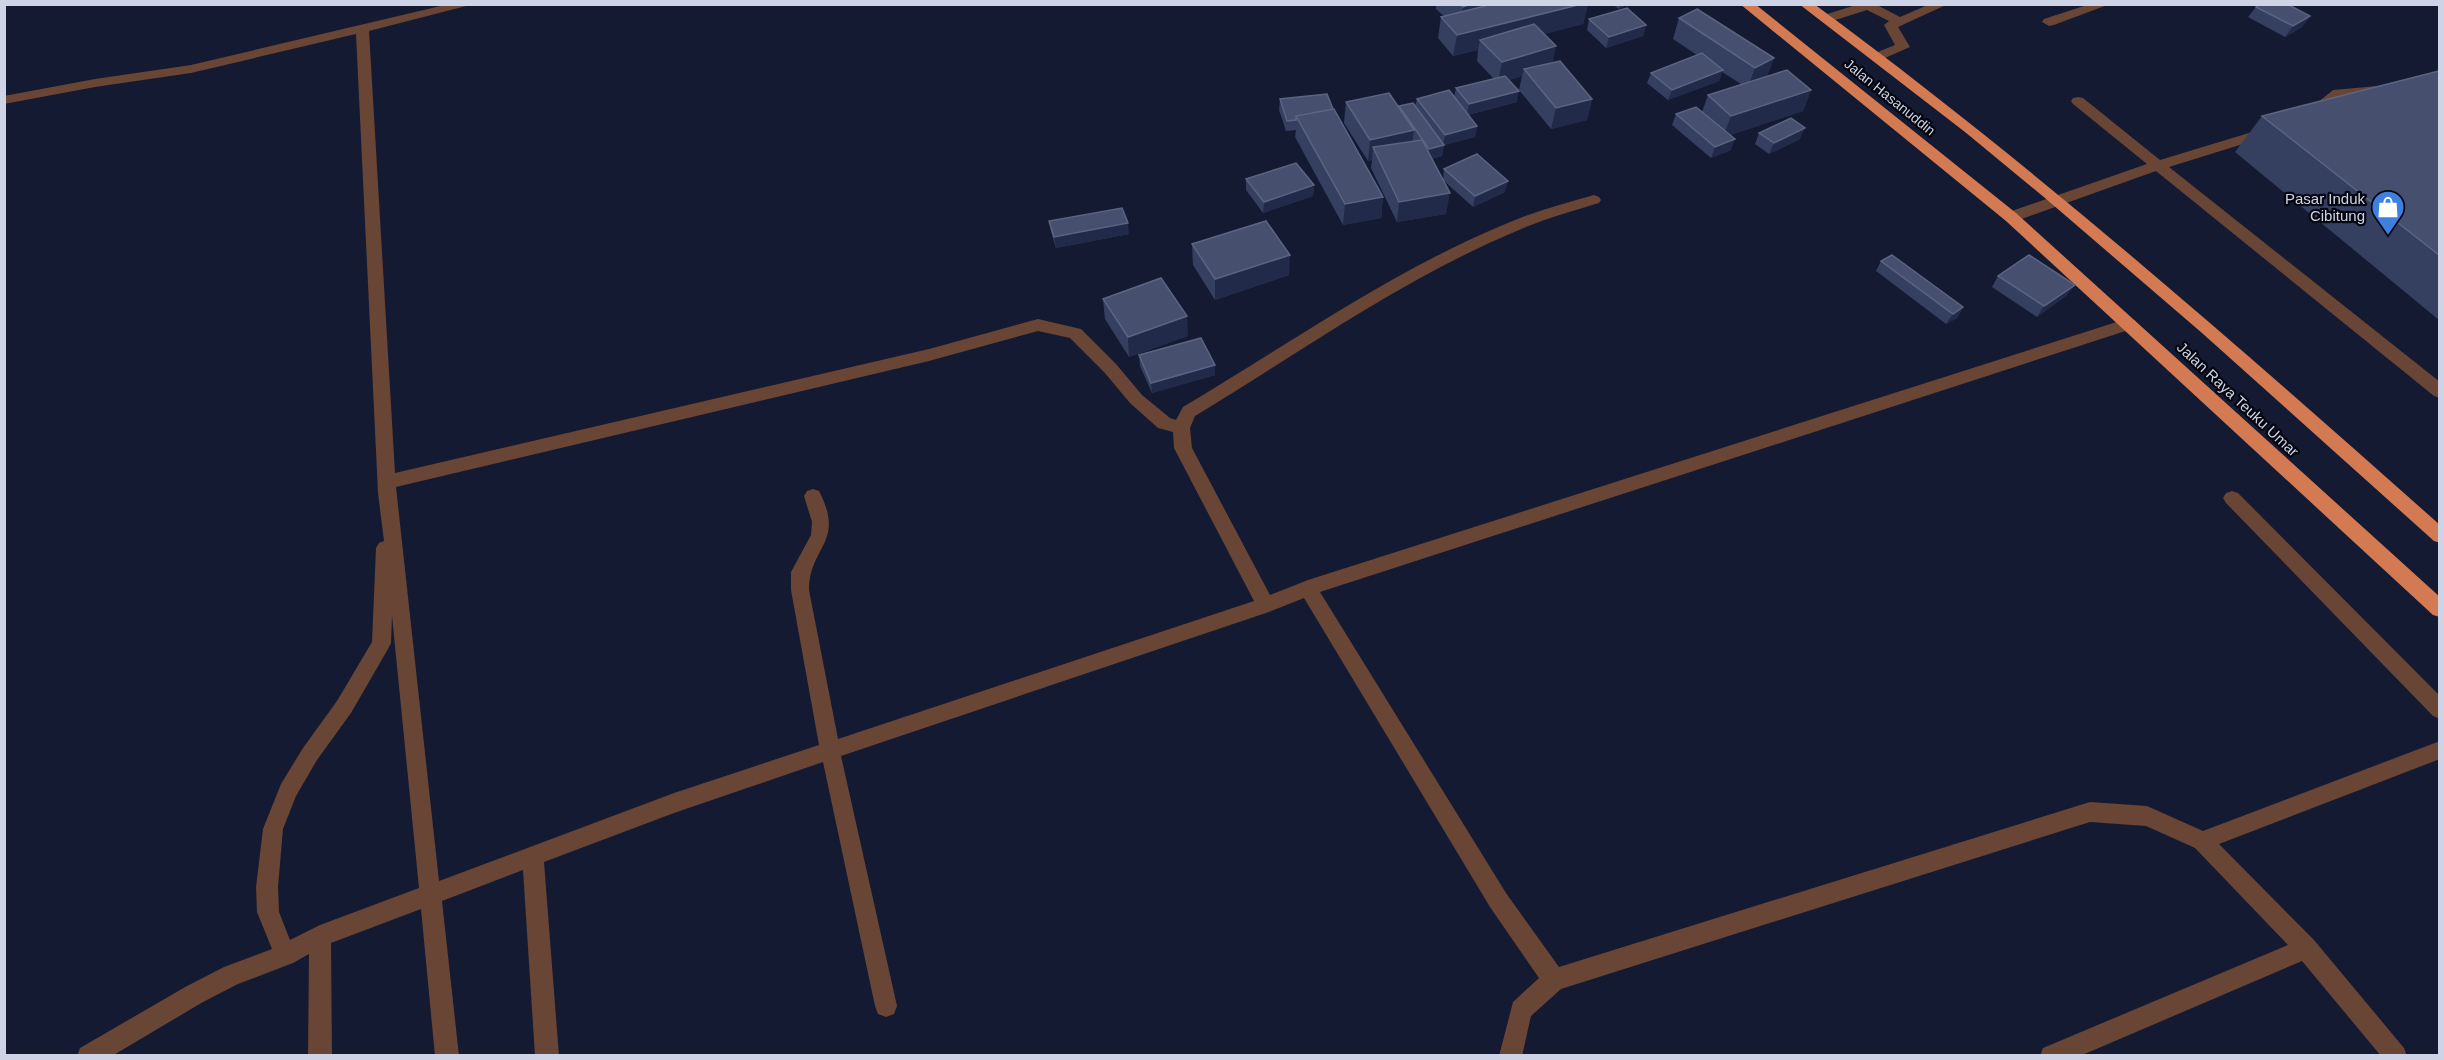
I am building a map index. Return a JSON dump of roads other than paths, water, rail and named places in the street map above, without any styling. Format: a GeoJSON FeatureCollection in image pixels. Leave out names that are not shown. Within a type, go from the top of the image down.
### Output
{"type":"FeatureCollection","features":[{"type":"Feature","properties":{"kind":"highway","name":"Jalan Hasanuddin"},"geometry":{"type":"LineString","coordinates":[[1746,4],[2011,217]]}},
{"type":"Feature","properties":{"kind":"highway","name":"Jalan Hasanuddin"},"geometry":{"type":"LineString","coordinates":[[1805,4],[1878,57],[2056,200]]}},
{"type":"Feature","properties":{"kind":"highway","name":"Jalan Raya Teuku Umar"},"geometry":{"type":"LineString","coordinates":[[2056,200],[2176,299],[2439,536]]}},
{"type":"Feature","properties":{"kind":"highway","name":"Jalan Raya Teuku Umar"},"geometry":{"type":"LineString","coordinates":[[2011,217],[2439,609]]}},
{"type":"Feature","properties":{"kind":"street"},"geometry":{"type":"LineString","coordinates":[[4,100],[94,83],[191,69],[468,4]]}},
{"type":"Feature","properties":{"kind":"street"},"geometry":{"type":"LineString","coordinates":[[1878,57],[1903,47],[1891,25],[1942,4]]}},
{"type":"Feature","properties":{"kind":"street"},"geometry":{"type":"LineString","coordinates":[[2049,22],[2104,4]]}},
{"type":"Feature","properties":{"kind":"street"},"geometry":{"type":"LineString","coordinates":[[1826,19],[1868,6],[1900,22]]}},
{"type":"Feature","properties":{"kind":"street"},"geometry":{"type":"LineString","coordinates":[[362,28],[387,482],[447,1056]]}},
{"type":"Feature","properties":{"kind":"street"},"geometry":{"type":"LineString","coordinates":[[2299,123],[2338,93],[2394,89]]}},
{"type":"Feature","properties":{"kind":"street"},"geometry":{"type":"LineString","coordinates":[[2078,101],[2439,392]]}},
{"type":"Feature","properties":{"kind":"street"},"geometry":{"type":"LineString","coordinates":[[2011,217],[2158,165],[2277,129]]}},
{"type":"Feature","properties":{"kind":"street"},"geometry":{"type":"LineString","coordinates":[[1266,605],[1183,448],[1181,428],[1189,412],[1398,285],[1528,220],[1594,200]]}},
{"type":"Feature","properties":{"kind":"street"},"geometry":{"type":"LineString","coordinates":[[88,1056],[134,1032],[195,994],[232,975],[285,955],[320,936],[674,803],[1266,605],[1308,588],[2129,324]]}},
{"type":"Feature","properties":{"kind":"street"},"geometry":{"type":"LineString","coordinates":[[387,482],[929,355],[1038,325],[1075,333],[1110,368],[1136,399],[1164,423],[1181,428]]}},
{"type":"Feature","properties":{"kind":"street"},"geometry":{"type":"LineString","coordinates":[[285,955],[268,912],[267,887],[273,829],[288,791],[310,754],[344,707],[381,643],[387,482]]}},
{"type":"Feature","properties":{"kind":"street"},"geometry":{"type":"LineString","coordinates":[[813,496],[821,522],[820,536],[800,572],[800,591],[830,750],[886,1006]]}},
{"type":"Feature","properties":{"kind":"street"},"geometry":{"type":"LineString","coordinates":[[2232,498],[2439,710]]}},
{"type":"Feature","properties":{"kind":"street"},"geometry":{"type":"LineString","coordinates":[[1308,588],[1498,900],[1554,980]]}},
{"type":"Feature","properties":{"kind":"street"},"geometry":{"type":"LineString","coordinates":[[2202,841],[2439,750]]}},
{"type":"Feature","properties":{"kind":"street"},"geometry":{"type":"LineString","coordinates":[[1510,1056],[1521,1010],[1554,980],[2090,812],[2147,816],[2202,841],[2306,948],[2396,1056]]}},
{"type":"Feature","properties":{"kind":"street"},"geometry":{"type":"LineString","coordinates":[[533,855],[547,1056]]}},
{"type":"Feature","properties":{"kind":"street"},"geometry":{"type":"LineString","coordinates":[[320,936],[320,1056]]}},
{"type":"Feature","properties":{"kind":"street"},"geometry":{"type":"LineString","coordinates":[[2051,1056],[2306,948]]}},
{"type":"Feature","properties":{"kind":"place","name":"Pasar Induk Cibitung"},"geometry":{"type":"Point","coordinates":[2388,236]}}]}
